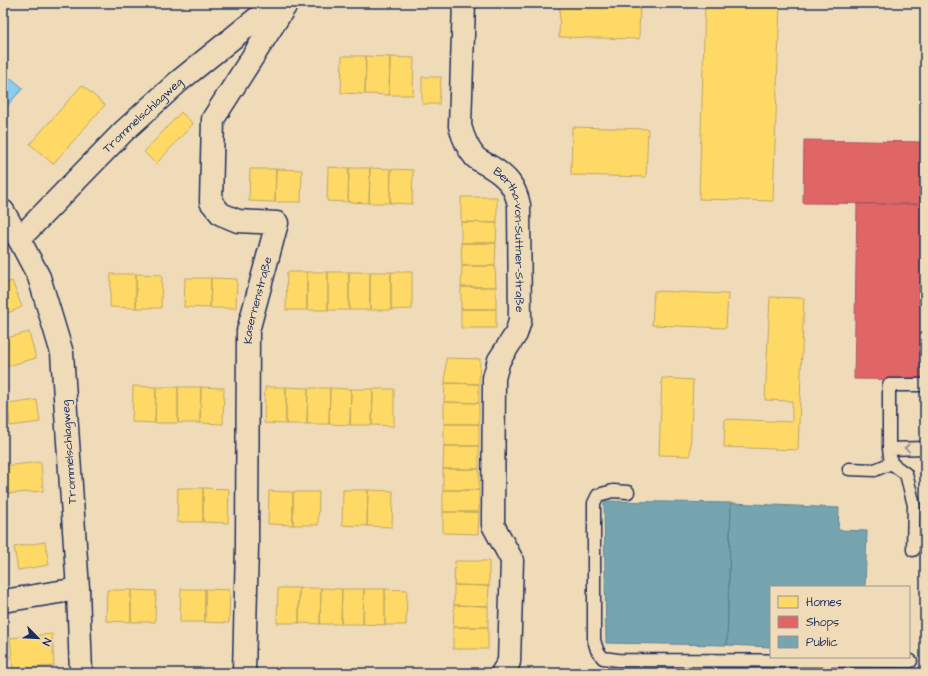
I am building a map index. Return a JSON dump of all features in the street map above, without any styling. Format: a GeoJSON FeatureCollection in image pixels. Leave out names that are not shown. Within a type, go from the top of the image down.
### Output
{"type":"FeatureCollection","features":[{"type":"Feature","properties":{"kind":"street","name":"Trommelschlagweg"},"geometry":{"type":"LineString","coordinates":[[19,239],[124,131],[178,82],[276,3]]}},
{"type":"Feature","properties":{"kind":"street","name":"Kasernenstraße"},"geometry":{"type":"LineString","coordinates":[[244,673],[247,546],[248,331],[277,223],[238,221],[221,214],[211,202],[213,119],[287,3]]}},
{"type":"Feature","properties":{"kind":"street","name":"Bertha-von-Suttner-Straße"},"geometry":{"type":"LineString","coordinates":[[464,3],[460,126],[466,143],[475,157],[509,181],[517,193],[519,205],[520,321],[516,334],[499,360],[494,378],[493,524],[512,560],[509,662],[502,673]]}},
{"type":"Feature","properties":{"kind":"street","name":"Trommelschlagweg"},"geometry":{"type":"LineString","coordinates":[[3,212],[39,276],[62,353],[78,588],[81,673]]}},
{"type":"Feature","properties":{"kind":"street"},"geometry":{"type":"LineString","coordinates":[[3,601],[78,588]]}},
{"type":"Feature","properties":{"kind":"lane"},"geometry":{"type":"LineString","coordinates":[[913,550],[914,505],[906,474],[891,463],[889,385],[925,385]]}},
{"type":"Feature","properties":{"kind":"lane"},"geometry":{"type":"LineString","coordinates":[[890,449],[925,448]]}},
{"type":"Feature","properties":{"kind":"lane"},"geometry":{"type":"LineString","coordinates":[[849,470],[875,470],[891,463]]}},
{"type":"Feature","properties":{"kind":"lane"},"geometry":{"type":"LineString","coordinates":[[628,492],[613,491],[598,495],[594,503],[594,640],[597,650],[604,658],[626,660],[911,661]]}},
{"type":"Feature","properties":{"kind":"water"},"geometry":{"type":"Polygon","coordinates":[[[11,78],[23,88],[3,110],[3,88],[11,78]]]}},
{"type":"Feature","properties":{"kind":"building: Homes"},"geometry":{"type":"Polygon","coordinates":[[[560,3],[640,3],[639,39],[559,37],[560,3]]]}},
{"type":"Feature","properties":{"kind":"building: Homes"},"geometry":{"type":"Polygon","coordinates":[[[705,3],[780,3],[773,201],[699,199],[705,3]]]}},
{"type":"Feature","properties":{"kind":"building: Homes"},"geometry":{"type":"Polygon","coordinates":[[[342,56],[366,56],[365,94],[341,93],[342,56]]]}},
{"type":"Feature","properties":{"kind":"building: Homes"},"geometry":{"type":"Polygon","coordinates":[[[366,56],[390,57],[389,95],[365,94],[366,56]]]}},
{"type":"Feature","properties":{"kind":"building: Homes"},"geometry":{"type":"Polygon","coordinates":[[[390,57],[414,58],[413,95],[389,95],[390,57]]]}},
{"type":"Feature","properties":{"kind":"building: Homes"},"geometry":{"type":"Polygon","coordinates":[[[422,77],[441,77],[439,104],[422,104],[422,77]]]}},
{"type":"Feature","properties":{"kind":"building: Homes"},"geometry":{"type":"Polygon","coordinates":[[[82,85],[105,105],[53,164],[30,144],[82,85]]]}},
{"type":"Feature","properties":{"kind":"building: Homes"},"geometry":{"type":"Polygon","coordinates":[[[181,112],[193,124],[156,164],[144,152],[181,112]]]}},
{"type":"Feature","properties":{"kind":"building: Homes"},"geometry":{"type":"Polygon","coordinates":[[[572,127],[648,129],[646,177],[571,175],[572,127]]]}},
{"type":"Feature","properties":{"kind":"building: Homes"},"geometry":{"type":"Polygon","coordinates":[[[328,167],[349,168],[348,202],[327,201],[328,167]]]}},
{"type":"Feature","properties":{"kind":"building: Homes"},"geometry":{"type":"Polygon","coordinates":[[[349,168],[370,168],[369,203],[348,202],[349,168]]]}},
{"type":"Feature","properties":{"kind":"building: Homes"},"geometry":{"type":"Polygon","coordinates":[[[370,168],[391,169],[390,203],[369,203],[370,168]]]}},
{"type":"Feature","properties":{"kind":"building: Homes"},"geometry":{"type":"Polygon","coordinates":[[[250,169],[276,169],[275,202],[249,201],[250,169]]]}},
{"type":"Feature","properties":{"kind":"building: Homes"},"geometry":{"type":"Polygon","coordinates":[[[276,169],[302,170],[301,202],[275,202],[276,169]]]}},
{"type":"Feature","properties":{"kind":"building: Homes"},"geometry":{"type":"Polygon","coordinates":[[[391,169],[413,170],[412,204],[390,203],[391,169]]]}},
{"type":"Feature","properties":{"kind":"building: Homes"},"geometry":{"type":"Polygon","coordinates":[[[461,197],[497,197],[497,223],[461,222],[461,197]]]}},
{"type":"Feature","properties":{"kind":"building: Homes"},"geometry":{"type":"Polygon","coordinates":[[[461,222],[497,223],[496,243],[461,243],[461,222]]]}},
{"type":"Feature","properties":{"kind":"building: Homes"},"geometry":{"type":"Polygon","coordinates":[[[461,243],[496,243],[495,266],[462,266],[461,243]]]}},
{"type":"Feature","properties":{"kind":"building: Homes"},"geometry":{"type":"Polygon","coordinates":[[[462,266],[495,266],[496,287],[461,287],[462,266]]]}},
{"type":"Feature","properties":{"kind":"building: Homes"},"geometry":{"type":"Polygon","coordinates":[[[287,272],[307,272],[307,310],[286,310],[287,272]]]}},
{"type":"Feature","properties":{"kind":"building: Homes"},"geometry":{"type":"Polygon","coordinates":[[[307,272],[328,272],[328,310],[307,310],[307,272]]]}},
{"type":"Feature","properties":{"kind":"building: Homes"},"geometry":{"type":"Polygon","coordinates":[[[328,272],[349,272],[349,310],[328,310],[328,272]]]}},
{"type":"Feature","properties":{"kind":"building: Homes"},"geometry":{"type":"Polygon","coordinates":[[[349,272],[370,272],[370,310],[349,310],[349,272]]]}},
{"type":"Feature","properties":{"kind":"building: Homes"},"geometry":{"type":"Polygon","coordinates":[[[370,272],[391,272],[391,310],[370,310],[370,272]]]}},
{"type":"Feature","properties":{"kind":"building: Homes"},"geometry":{"type":"Polygon","coordinates":[[[391,272],[412,272],[412,309],[391,310],[391,272]]]}},
{"type":"Feature","properties":{"kind":"building: Homes"},"geometry":{"type":"Polygon","coordinates":[[[111,274],[136,274],[136,308],[110,307],[111,274]]]}},
{"type":"Feature","properties":{"kind":"building: Homes"},"geometry":{"type":"Polygon","coordinates":[[[136,274],[162,275],[161,308],[136,308],[136,274]]]}},
{"type":"Feature","properties":{"kind":"building: Homes"},"geometry":{"type":"Polygon","coordinates":[[[185,278],[211,278],[210,308],[184,307],[185,278]]]}},
{"type":"Feature","properties":{"kind":"building: Homes"},"geometry":{"type":"Polygon","coordinates":[[[211,278],[237,279],[236,308],[210,308],[211,278]]]}},
{"type":"Feature","properties":{"kind":"building: Homes"},"geometry":{"type":"Polygon","coordinates":[[[12,281],[22,307],[3,315],[3,284],[12,281]]]}},
{"type":"Feature","properties":{"kind":"building: Homes"},"geometry":{"type":"Polygon","coordinates":[[[461,287],[496,287],[496,309],[461,309],[461,287]]]}},
{"type":"Feature","properties":{"kind":"building: Homes"},"geometry":{"type":"Polygon","coordinates":[[[654,291],[728,294],[726,328],[652,325],[654,291]]]}},
{"type":"Feature","properties":{"kind":"building: Homes"},"geometry":{"type":"Polygon","coordinates":[[[770,297],[804,298],[798,450],[724,447],[725,419],[792,422],[792,401],[765,400],[770,297]]]}},
{"type":"Feature","properties":{"kind":"building: Homes"},"geometry":{"type":"Polygon","coordinates":[[[461,309],[496,309],[496,328],[461,328],[461,309]]]}},
{"type":"Feature","properties":{"kind":"building: Homes"},"geometry":{"type":"Polygon","coordinates":[[[29,332],[36,358],[4,367],[3,339],[29,332]]]}},
{"type":"Feature","properties":{"kind":"building: Homes"},"geometry":{"type":"Polygon","coordinates":[[[446,358],[480,359],[479,384],[445,383],[446,358]]]}},
{"type":"Feature","properties":{"kind":"building: Homes"},"geometry":{"type":"Polygon","coordinates":[[[662,378],[693,380],[690,456],[659,455],[662,378]]]}},
{"type":"Feature","properties":{"kind":"building: Homes"},"geometry":{"type":"Polygon","coordinates":[[[445,383],[479,384],[479,403],[444,402],[445,383]]]}},
{"type":"Feature","properties":{"kind":"building: Homes"},"geometry":{"type":"Polygon","coordinates":[[[133,386],[156,387],[155,423],[132,422],[133,386]]]}},
{"type":"Feature","properties":{"kind":"building: Homes"},"geometry":{"type":"Polygon","coordinates":[[[156,387],[178,387],[178,423],[155,423],[156,387]]]}},
{"type":"Feature","properties":{"kind":"building: Homes"},"geometry":{"type":"Polygon","coordinates":[[[178,387],[201,387],[200,423],[178,423],[178,387]]]}},
{"type":"Feature","properties":{"kind":"building: Homes"},"geometry":{"type":"Polygon","coordinates":[[[201,387],[224,388],[223,424],[200,423],[201,387]]]}},
{"type":"Feature","properties":{"kind":"building: Homes"},"geometry":{"type":"Polygon","coordinates":[[[265,387],[286,387],[286,424],[264,423],[265,387]]]}},
{"type":"Feature","properties":{"kind":"building: Homes"},"geometry":{"type":"Polygon","coordinates":[[[286,387],[308,388],[307,424],[286,424],[286,387]]]}},
{"type":"Feature","properties":{"kind":"building: Homes"},"geometry":{"type":"Polygon","coordinates":[[[308,388],[330,388],[329,424],[307,424],[308,388]]]}},
{"type":"Feature","properties":{"kind":"building: Homes"},"geometry":{"type":"Polygon","coordinates":[[[330,388],[351,389],[350,425],[329,424],[330,388]]]}},
{"type":"Feature","properties":{"kind":"building: Homes"},"geometry":{"type":"Polygon","coordinates":[[[351,389],[373,389],[372,425],[350,425],[351,389]]]}},
{"type":"Feature","properties":{"kind":"building: Homes"},"geometry":{"type":"Polygon","coordinates":[[[373,389],[394,389],[394,426],[372,425],[373,389]]]}},
{"type":"Feature","properties":{"kind":"building: Homes"},"geometry":{"type":"Polygon","coordinates":[[[37,400],[40,422],[10,426],[8,404],[37,400]]]}},
{"type":"Feature","properties":{"kind":"building: Homes"},"geometry":{"type":"Polygon","coordinates":[[[444,402],[479,403],[479,424],[444,424],[444,402]]]}},
{"type":"Feature","properties":{"kind":"building: Homes"},"geometry":{"type":"Polygon","coordinates":[[[444,424],[479,424],[479,446],[444,446],[444,424]]]}},
{"type":"Feature","properties":{"kind":"building: Homes"},"geometry":{"type":"Polygon","coordinates":[[[444,446],[479,446],[479,469],[443,469],[444,446]]]}},
{"type":"Feature","properties":{"kind":"building: Homes"},"geometry":{"type":"Polygon","coordinates":[[[41,462],[43,491],[3,494],[3,466],[41,462]]]}},
{"type":"Feature","properties":{"kind":"building: Homes"},"geometry":{"type":"Polygon","coordinates":[[[443,469],[479,469],[479,490],[443,490],[443,469]]]}},
{"type":"Feature","properties":{"kind":"building: Homes"},"geometry":{"type":"Polygon","coordinates":[[[178,488],[203,488],[203,522],[177,522],[178,488]]]}},
{"type":"Feature","properties":{"kind":"building: Homes"},"geometry":{"type":"Polygon","coordinates":[[[203,488],[229,489],[228,523],[203,522],[203,488]]]}},
{"type":"Feature","properties":{"kind":"building: Homes"},"geometry":{"type":"Polygon","coordinates":[[[343,490],[368,490],[367,526],[342,525],[343,490]]]}},
{"type":"Feature","properties":{"kind":"building: Homes"},"geometry":{"type":"Polygon","coordinates":[[[368,490],[393,491],[392,527],[367,526],[368,490]]]}},
{"type":"Feature","properties":{"kind":"building: Homes"},"geometry":{"type":"Polygon","coordinates":[[[443,490],[479,490],[479,512],[443,512],[443,490]]]}},
{"type":"Feature","properties":{"kind":"building: Homes"},"geometry":{"type":"Polygon","coordinates":[[[269,491],[293,492],[293,525],[268,524],[269,491]]]}},
{"type":"Feature","properties":{"kind":"building: Homes"},"geometry":{"type":"Polygon","coordinates":[[[293,492],[319,492],[318,525],[293,525],[293,492]]]}},
{"type":"Feature","properties":{"kind":"building: Homes"},"geometry":{"type":"Polygon","coordinates":[[[443,512],[479,512],[478,534],[443,533],[443,512]]]}},
{"type":"Feature","properties":{"kind":"building: Homes"},"geometry":{"type":"Polygon","coordinates":[[[45,542],[49,565],[18,570],[14,547],[45,542]]]}},
{"type":"Feature","properties":{"kind":"building: Homes"},"geometry":{"type":"Polygon","coordinates":[[[455,561],[489,561],[489,586],[454,585],[455,561]]]}},
{"type":"Feature","properties":{"kind":"building: Homes"},"geometry":{"type":"Polygon","coordinates":[[[454,585],[489,586],[488,606],[454,605],[454,585]]]}},
{"type":"Feature","properties":{"kind":"building: Homes"},"geometry":{"type":"Polygon","coordinates":[[[278,588],[299,588],[299,623],[277,623],[278,588]]]}},
{"type":"Feature","properties":{"kind":"building: Homes"},"geometry":{"type":"Polygon","coordinates":[[[299,588],[321,588],[320,624],[299,623],[299,588]]]}},
{"type":"Feature","properties":{"kind":"building: Homes"},"geometry":{"type":"Polygon","coordinates":[[[321,588],[342,589],[341,624],[320,624],[321,588]]]}},
{"type":"Feature","properties":{"kind":"building: Homes"},"geometry":{"type":"Polygon","coordinates":[[[181,589],[205,589],[205,622],[180,622],[181,589]]]}},
{"type":"Feature","properties":{"kind":"building: Homes"},"geometry":{"type":"Polygon","coordinates":[[[205,589],[230,590],[229,623],[205,622],[205,589]]]}},
{"type":"Feature","properties":{"kind":"building: Homes"},"geometry":{"type":"Polygon","coordinates":[[[342,589],[364,589],[363,624],[341,624],[342,589]]]}},
{"type":"Feature","properties":{"kind":"building: Homes"},"geometry":{"type":"Polygon","coordinates":[[[364,589],[385,589],[385,625],[363,624],[364,589]]]}},
{"type":"Feature","properties":{"kind":"building: Homes"},"geometry":{"type":"Polygon","coordinates":[[[385,589],[407,590],[406,625],[385,625],[385,589]]]}},
{"type":"Feature","properties":{"kind":"building: Homes"},"geometry":{"type":"Polygon","coordinates":[[[107,590],[131,590],[131,622],[106,621],[107,590]]]}},
{"type":"Feature","properties":{"kind":"building: Homes"},"geometry":{"type":"Polygon","coordinates":[[[131,590],[156,591],[155,622],[131,622],[131,590]]]}},
{"type":"Feature","properties":{"kind":"building: Homes"},"geometry":{"type":"Polygon","coordinates":[[[454,605],[488,606],[488,627],[453,627],[454,605]]]}},
{"type":"Feature","properties":{"kind":"building: Homes"},"geometry":{"type":"Polygon","coordinates":[[[453,627],[488,627],[488,649],[453,649],[453,627]]]}},
{"type":"Feature","properties":{"kind":"building: Homes"},"geometry":{"type":"Polygon","coordinates":[[[52,634],[54,666],[13,669],[10,638],[52,634]]]}},
{"type":"Feature","properties":{"kind":"building: Shops"},"geometry":{"type":"Polygon","coordinates":[[[804,140],[925,142],[925,204],[803,203],[804,140]]]}},
{"type":"Feature","properties":{"kind":"building: Shops"},"geometry":{"type":"Polygon","coordinates":[[[857,204],[925,204],[925,380],[854,379],[857,204]]]}},
{"type":"Feature","properties":{"kind":"building: Public"},"geometry":{"type":"Polygon","coordinates":[[[604,501],[731,503],[727,645],[606,643],[604,501]]]}},
{"type":"Feature","properties":{"kind":"building: Public"},"geometry":{"type":"Polygon","coordinates":[[[731,503],[839,508],[838,530],[867,531],[865,586],[770,586],[770,647],[727,645],[731,503]]]}}]}
